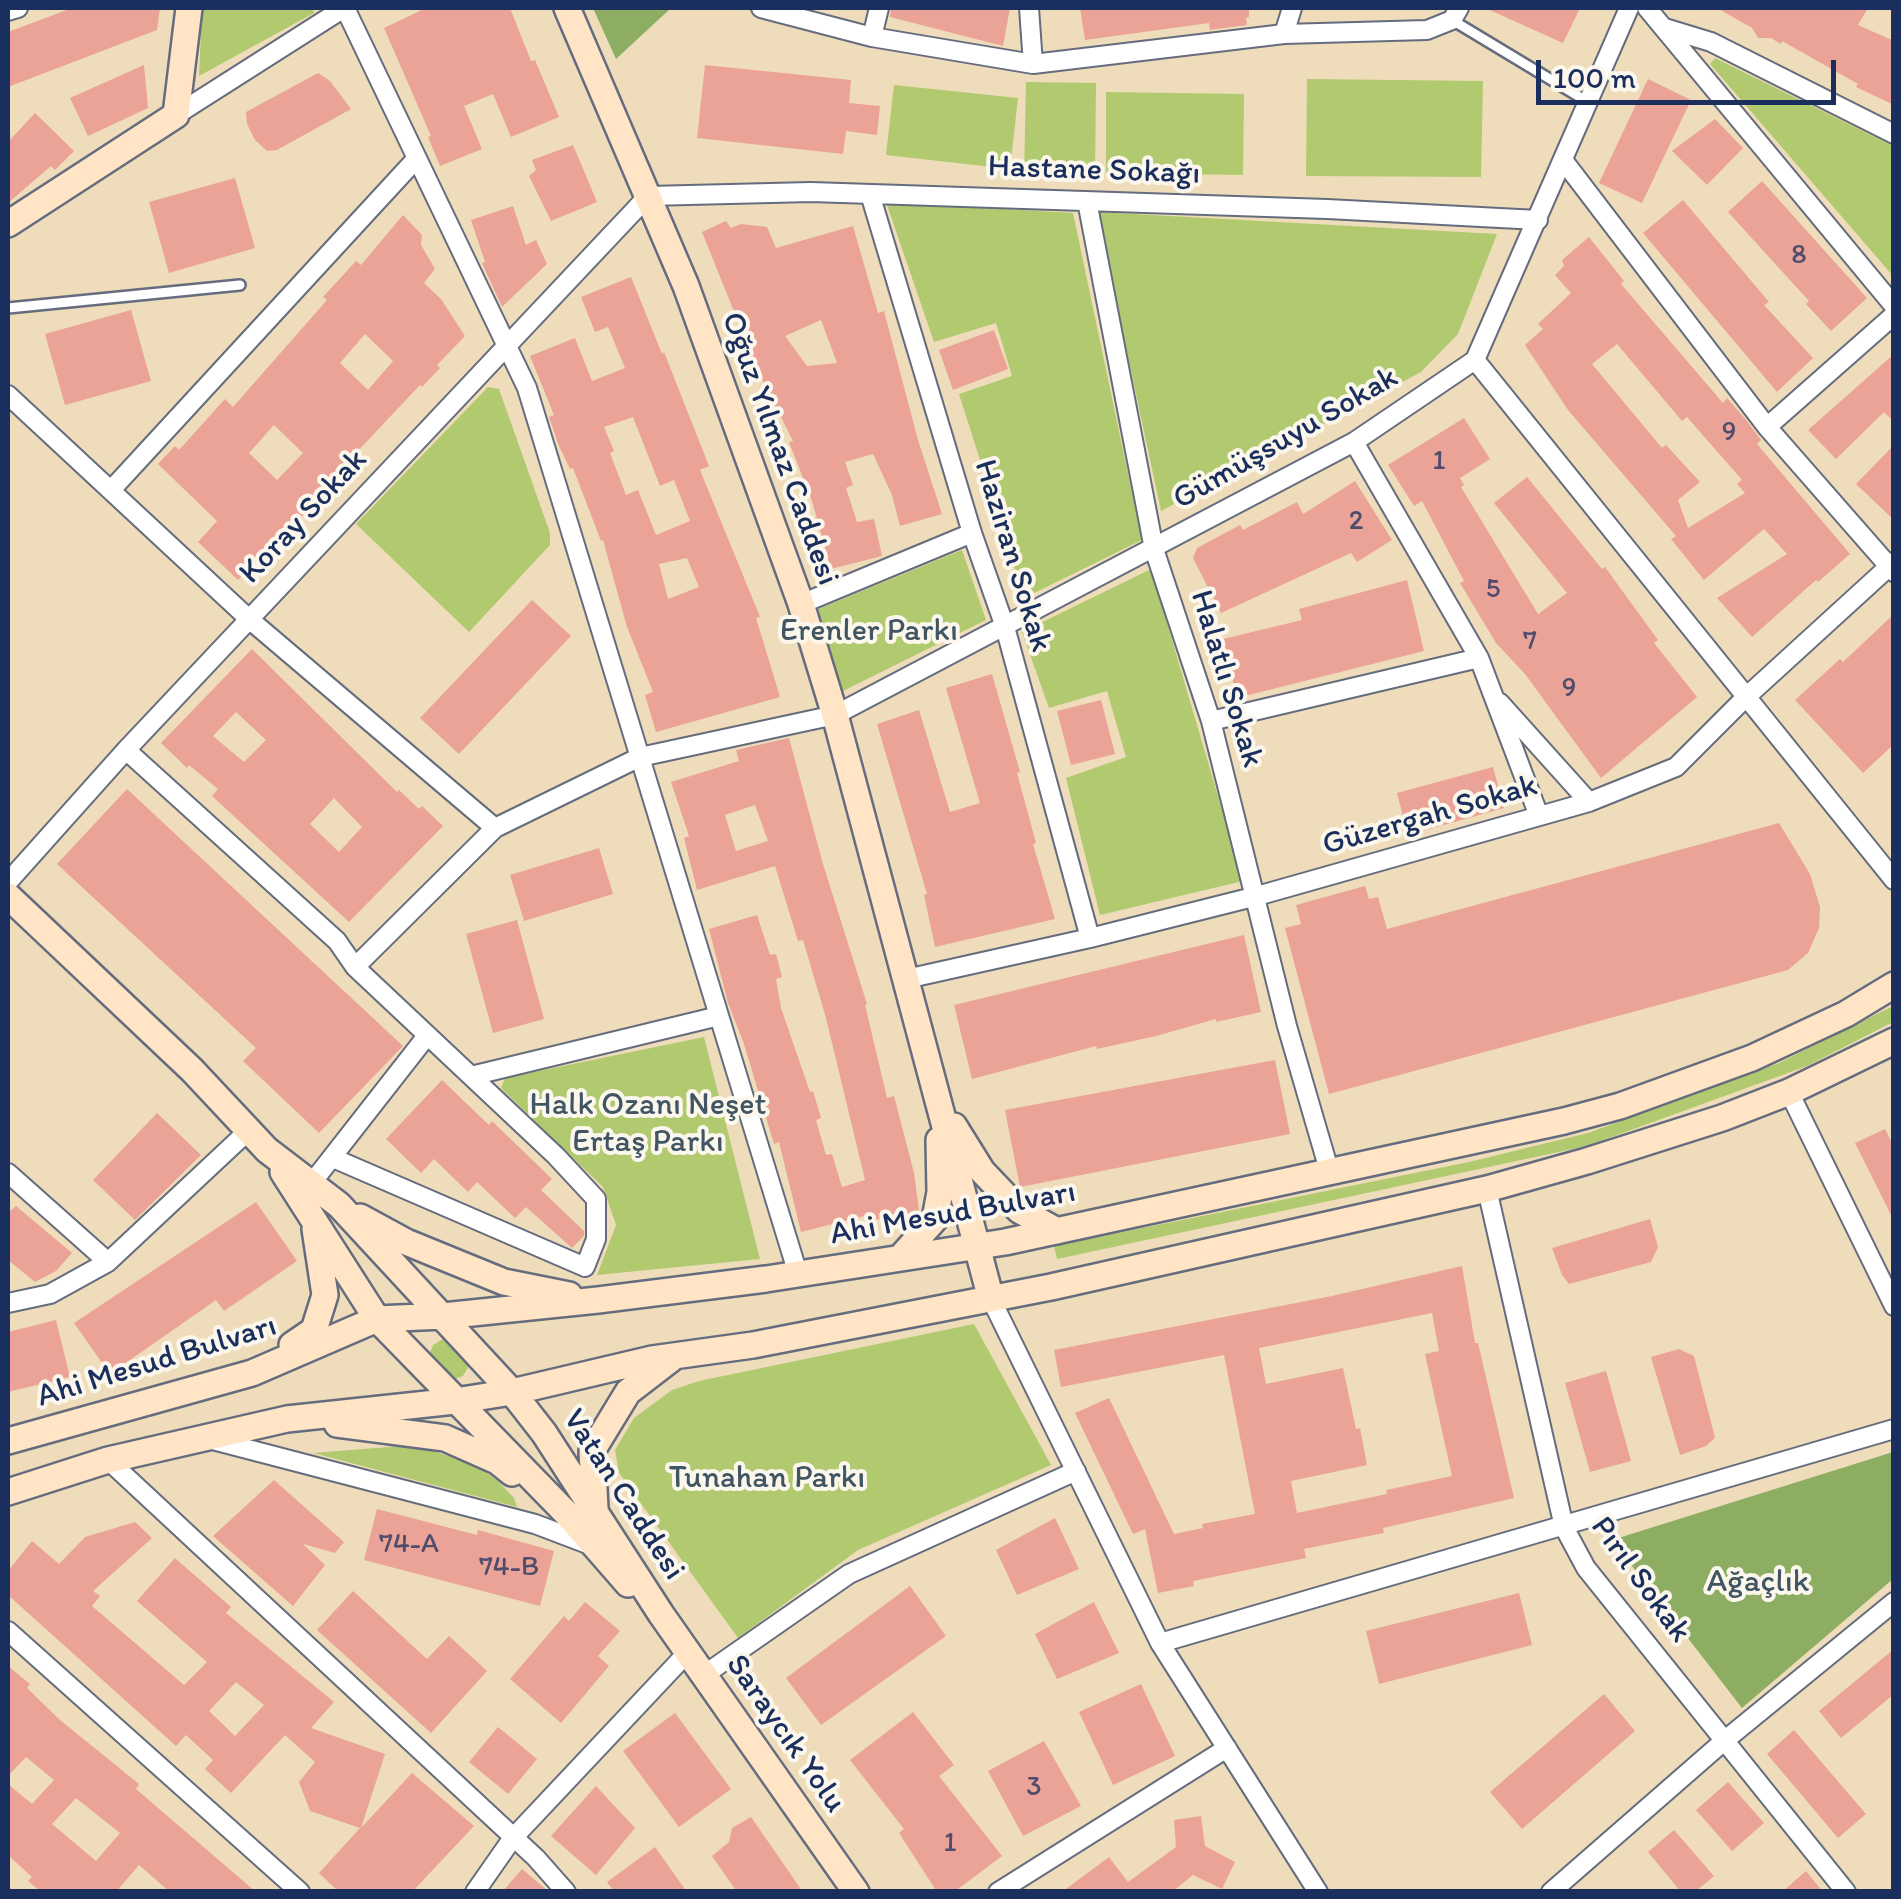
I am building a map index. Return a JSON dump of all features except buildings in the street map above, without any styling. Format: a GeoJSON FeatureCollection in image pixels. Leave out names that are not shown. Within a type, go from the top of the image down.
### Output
{"type":"FeatureCollection","features":[{"type":"Feature","properties":{"kind":"main road"},"geometry":{"type":"LineString","coordinates":[[8,224],[176,114],[189,8]]}},
{"type":"Feature","properties":{"kind":"main road","name":"Oğuz Yılmaz Caddesi"},"geometry":{"type":"LineString","coordinates":[[567,8],[686,286],[801,604],[835,715],[938,1100]]}},
{"type":"Feature","properties":{"kind":"main road","name":"Vatan Caddesi"},"geometry":{"type":"LineString","coordinates":[[8,896],[192,1070],[267,1150],[339,1205],[443,1316],[512,1392],[595,1508],[662,1614]]}},
{"type":"Feature","properties":{"kind":"main road","name":"Ahi Mesud Bulvarı"},"geometry":{"type":"LineString","coordinates":[[8,1440],[252,1372],[378,1319],[598,1300],[977,1246],[1499,1136],[1620,1106],[1752,1058],[1805,1035],[1894,985]]}},
{"type":"Feature","properties":{"kind":"main road"},"geometry":{"type":"LineString","coordinates":[[8,1492],[108,1460],[287,1419],[456,1402],[512,1392],[676,1355],[753,1345],[991,1299],[1487,1189],[1705,1124],[1789,1092],[1894,1040]]}},
{"type":"Feature","properties":{"kind":"main road"},"geometry":{"type":"LineString","coordinates":[[938,1100],[982,1172],[1019,1210],[1057,1231]]}},
{"type":"Feature","properties":{"kind":"main road"},"geometry":{"type":"LineString","coordinates":[[938,1100],[991,1299]]}},
{"type":"Feature","properties":{"kind":"main road"},"geometry":{"type":"LineString","coordinates":[[900,1258],[935,1219],[940,1192],[938,1100]]}},
{"type":"Feature","properties":{"kind":"main road","name":"Vatan Caddesi"},"geometry":{"type":"LineString","coordinates":[[267,1150],[378,1319],[567,1514],[639,1596],[662,1614]]}},
{"type":"Feature","properties":{"kind":"main road"},"geometry":{"type":"LineString","coordinates":[[339,1205],[406,1242],[504,1282],[598,1300]]}},
{"type":"Feature","properties":{"kind":"main road"},"geometry":{"type":"LineString","coordinates":[[252,1372],[314,1330],[325,1294],[312,1214]]}},
{"type":"Feature","properties":{"kind":"main road"},"geometry":{"type":"LineString","coordinates":[[595,1508],[592,1451],[628,1392],[676,1355]]}},
{"type":"Feature","properties":{"kind":"main road"},"geometry":{"type":"LineString","coordinates":[[287,1419],[445,1438],[497,1461],[567,1514]]}},
{"type":"Feature","properties":{"kind":"main road","name":"Saraycık Yolu"},"geometry":{"type":"LineString","coordinates":[[662,1614],[856,1892]]}},
{"type":"Feature","properties":{"kind":"street"},"geometry":{"type":"LineString","coordinates":[[8,12],[18,8]]}},
{"type":"Feature","properties":{"kind":"street"},"geometry":{"type":"LineString","coordinates":[[176,114],[344,8],[527,388],[798,1274]]}},
{"type":"Feature","properties":{"kind":"street"},"geometry":{"type":"LineString","coordinates":[[760,8],[872,37],[1033,64],[1284,34],[1427,30],[1440,28],[1455,14]]}},
{"type":"Feature","properties":{"kind":"street"},"geometry":{"type":"LineString","coordinates":[[872,37],[879,8]]}},
{"type":"Feature","properties":{"kind":"street"},"geometry":{"type":"LineString","coordinates":[[1029,8],[1033,64]]}},
{"type":"Feature","properties":{"kind":"street"},"geometry":{"type":"LineString","coordinates":[[1284,34],[1292,8]]}},
{"type":"Feature","properties":{"kind":"street"},"geometry":{"type":"LineString","coordinates":[[1629,8],[1474,360],[1894,880]]}},
{"type":"Feature","properties":{"kind":"street"},"geometry":{"type":"LineString","coordinates":[[1647,8],[1894,306]]}},
{"type":"Feature","properties":{"kind":"street"},"geometry":{"type":"LineString","coordinates":[[1664,28],[1711,42],[1894,134]]}},
{"type":"Feature","properties":{"kind":"street"},"geometry":{"type":"LineString","coordinates":[[112,489],[417,158]]}},
{"type":"Feature","properties":{"kind":"street"},"geometry":{"type":"LineString","coordinates":[[1563,160],[1767,427],[1892,567]]}},
{"type":"Feature","properties":{"kind":"street","name":"Hastane Sokağı"},"geometry":{"type":"LineString","coordinates":[[648,196],[811,192],[1538,220]]}},
{"type":"Feature","properties":{"kind":"street","name":"Haziran Sokak"},"geometry":{"type":"LineString","coordinates":[[870,194],[972,533],[1005,627],[1090,938]]}},
{"type":"Feature","properties":{"kind":"street","name":"Koray Sokak"},"geometry":{"type":"LineString","coordinates":[[8,882],[126,750],[648,196]]}},
{"type":"Feature","properties":{"kind":"street","name":"Halatlı Sokak"},"geometry":{"type":"LineString","coordinates":[[1087,201],[1154,549],[1211,721],[1287,1026],[1329,1170]]}},
{"type":"Feature","properties":{"kind":"street"},"geometry":{"type":"LineString","coordinates":[[1767,427],[1894,316]]}},
{"type":"Feature","properties":{"kind":"street","name":"Gümüşsuyu Sokak"},"geometry":{"type":"LineString","coordinates":[[355,967],[494,828],[640,757],[835,715],[1354,442],[1474,360]]}},
{"type":"Feature","properties":{"kind":"street"},"geometry":{"type":"LineString","coordinates":[[8,394],[249,619],[494,828]]}},
{"type":"Feature","properties":{"kind":"street"},"geometry":{"type":"LineString","coordinates":[[1354,442],[1478,658],[1539,816]]}},
{"type":"Feature","properties":{"kind":"street"},"geometry":{"type":"LineString","coordinates":[[801,604],[972,533]]}},
{"type":"Feature","properties":{"kind":"street","name":"Güzergah Sokak"},"geometry":{"type":"LineString","coordinates":[[906,979],[1257,896],[1589,802],[1676,766],[1745,698],[1892,567]]}},
{"type":"Feature","properties":{"kind":"street"},"geometry":{"type":"LineString","coordinates":[[1211,721],[1478,658]]}},
{"type":"Feature","properties":{"kind":"street"},"geometry":{"type":"LineString","coordinates":[[1493,695],[1589,802]]}},
{"type":"Feature","properties":{"kind":"street"},"geometry":{"type":"LineString","coordinates":[[126,750],[337,941],[355,967],[596,1200],[596,1240],[585,1268],[333,1158]]}},
{"type":"Feature","properties":{"kind":"street"},"geometry":{"type":"LineString","coordinates":[[471,1076],[719,1016]]}},
{"type":"Feature","properties":{"kind":"street"},"geometry":{"type":"LineString","coordinates":[[311,1184],[426,1037]]}},
{"type":"Feature","properties":{"kind":"street"},"geometry":{"type":"LineString","coordinates":[[1789,1092],[1894,1306]]}},
{"type":"Feature","properties":{"kind":"street"},"geometry":{"type":"LineString","coordinates":[[8,1303],[50,1294],[108,1262],[248,1131]]}},
{"type":"Feature","properties":{"kind":"street"},"geometry":{"type":"LineString","coordinates":[[8,1173],[108,1262]]}},
{"type":"Feature","properties":{"kind":"street","name":"Pırıl Sokak"},"geometry":{"type":"LineString","coordinates":[[1487,1189],[1564,1527],[1586,1568],[1846,1892]]}},
{"type":"Feature","properties":{"kind":"street"},"geometry":{"type":"LineString","coordinates":[[991,1299],[1160,1643],[1318,1892]]}},
{"type":"Feature","properties":{"kind":"street"},"geometry":{"type":"LineString","coordinates":[[1160,1643],[1894,1430]]}},
{"type":"Feature","properties":{"kind":"street"},"geometry":{"type":"LineString","coordinates":[[209,1439],[535,1524],[596,1547]]}},
{"type":"Feature","properties":{"kind":"street"},"geometry":{"type":"LineString","coordinates":[[108,1460],[536,1858],[566,1892]]}},
{"type":"Feature","properties":{"kind":"street"},"geometry":{"type":"LineString","coordinates":[[704,1675],[849,1574],[1076,1471]]}},
{"type":"Feature","properties":{"kind":"street"},"geometry":{"type":"LineString","coordinates":[[1551,1892],[1894,1602]]}},
{"type":"Feature","properties":{"kind":"street"},"geometry":{"type":"LineString","coordinates":[[8,1631],[300,1892]]}},
{"type":"Feature","properties":{"kind":"street"},"geometry":{"type":"LineString","coordinates":[[475,1892],[512,1839],[688,1652]]}},
{"type":"Feature","properties":{"kind":"street"},"geometry":{"type":"LineString","coordinates":[[998,1892],[1227,1748]]}},
{"type":"Feature","properties":{"kind":"lane"},"geometry":{"type":"LineString","coordinates":[[1455,14],[1588,102]]}},
{"type":"Feature","properties":{"kind":"lane"},"geometry":{"type":"LineString","coordinates":[[8,308],[240,285]]}},
{"type":"Feature","properties":{"kind":"green space"},"geometry":{"type":"Polygon","coordinates":[[[202,8],[313,8],[314,13],[199,76],[202,8]]]}},
{"type":"Feature","properties":{"kind":"green space"},"geometry":{"type":"Polygon","coordinates":[[[593,8],[671,8],[616,59],[593,8]]]}},
{"type":"Feature","properties":{"kind":"green space"},"geometry":{"type":"Polygon","coordinates":[[[1715,58],[1893,146],[1893,276],[1710,64],[1715,58]]]}},
{"type":"Feature","properties":{"kind":"green space"},"geometry":{"type":"Polygon","coordinates":[[[1307,79],[1483,81],[1481,177],[1306,176],[1307,79]]]}},
{"type":"Feature","properties":{"kind":"green space"},"geometry":{"type":"Polygon","coordinates":[[[1026,82],[1096,83],[1095,178],[1024,177],[1026,82]]]}},
{"type":"Feature","properties":{"kind":"green space"},"geometry":{"type":"Polygon","coordinates":[[[894,85],[1018,98],[1010,169],[886,155],[894,85]]]}},
{"type":"Feature","properties":{"kind":"green space"},"geometry":{"type":"Polygon","coordinates":[[[1106,92],[1244,94],[1243,175],[1106,173],[1106,92]]]}},
{"type":"Feature","properties":{"kind":"green space"},"geometry":{"type":"Polygon","coordinates":[[[886,202],[1073,213],[1142,540],[1024,598],[959,394],[1012,376],[996,323],[934,342],[886,202]]]}},
{"type":"Feature","properties":{"kind":"green space"},"geometry":{"type":"Polygon","coordinates":[[[1097,212],[1497,234],[1458,334],[1421,372],[1161,511],[1097,212]]]}},
{"type":"Feature","properties":{"kind":"green space"},"geometry":{"type":"Polygon","coordinates":[[[488,387],[499,389],[550,533],[550,545],[469,632],[356,524],[488,387]]]}},
{"type":"Feature","properties":{"kind":"green space","name":"Erenler Parkı"},"geometry":{"type":"Polygon","coordinates":[[[962,550],[986,620],[839,693],[816,610],[962,550]]]}},
{"type":"Feature","properties":{"kind":"green space"},"geometry":{"type":"Polygon","coordinates":[[[1151,569],[1243,881],[1100,915],[1066,778],[1126,757],[1107,691],[1049,708],[1022,632],[1151,569]]]}},
{"type":"Feature","properties":{"kind":"green space"},"geometry":{"type":"Polygon","coordinates":[[[1893,1006],[1893,1022],[1807,1066],[1587,1146],[1057,1259],[1054,1246],[1469,1162],[1588,1133],[1779,1063],[1893,1006]]]}},
{"type":"Feature","properties":{"kind":"green space","name":"Halk Ozanı Neşet Ertaş Parkı"},"geometry":{"type":"Polygon","coordinates":[[[704,1037],[760,1259],[597,1275],[616,1225],[603,1187],[501,1088],[505,1078],[704,1037]]]}},
{"type":"Feature","properties":{"kind":"green space","name":"Tunahan Parkı"},"geometry":{"type":"Polygon","coordinates":[[[974,1324],[1051,1465],[858,1550],[738,1638],[619,1473],[615,1450],[634,1418],[672,1390],[699,1381],[974,1324]]]}},
{"type":"Feature","properties":{"kind":"green space"},"geometry":{"type":"Polygon","coordinates":[[[452,1338],[470,1364],[463,1376],[450,1381],[428,1358],[433,1345],[452,1338]]]}},
{"type":"Feature","properties":{"kind":"green space"},"geometry":{"type":"Polygon","coordinates":[[[414,1445],[476,1465],[498,1481],[517,1507],[313,1453],[414,1445]]]}},
{"type":"Feature","properties":{"kind":"green space","name":"Ağaçlık"},"geometry":{"type":"Polygon","coordinates":[[[1893,1452],[1893,1579],[1742,1708],[1612,1540],[1893,1452]]]}}]}
